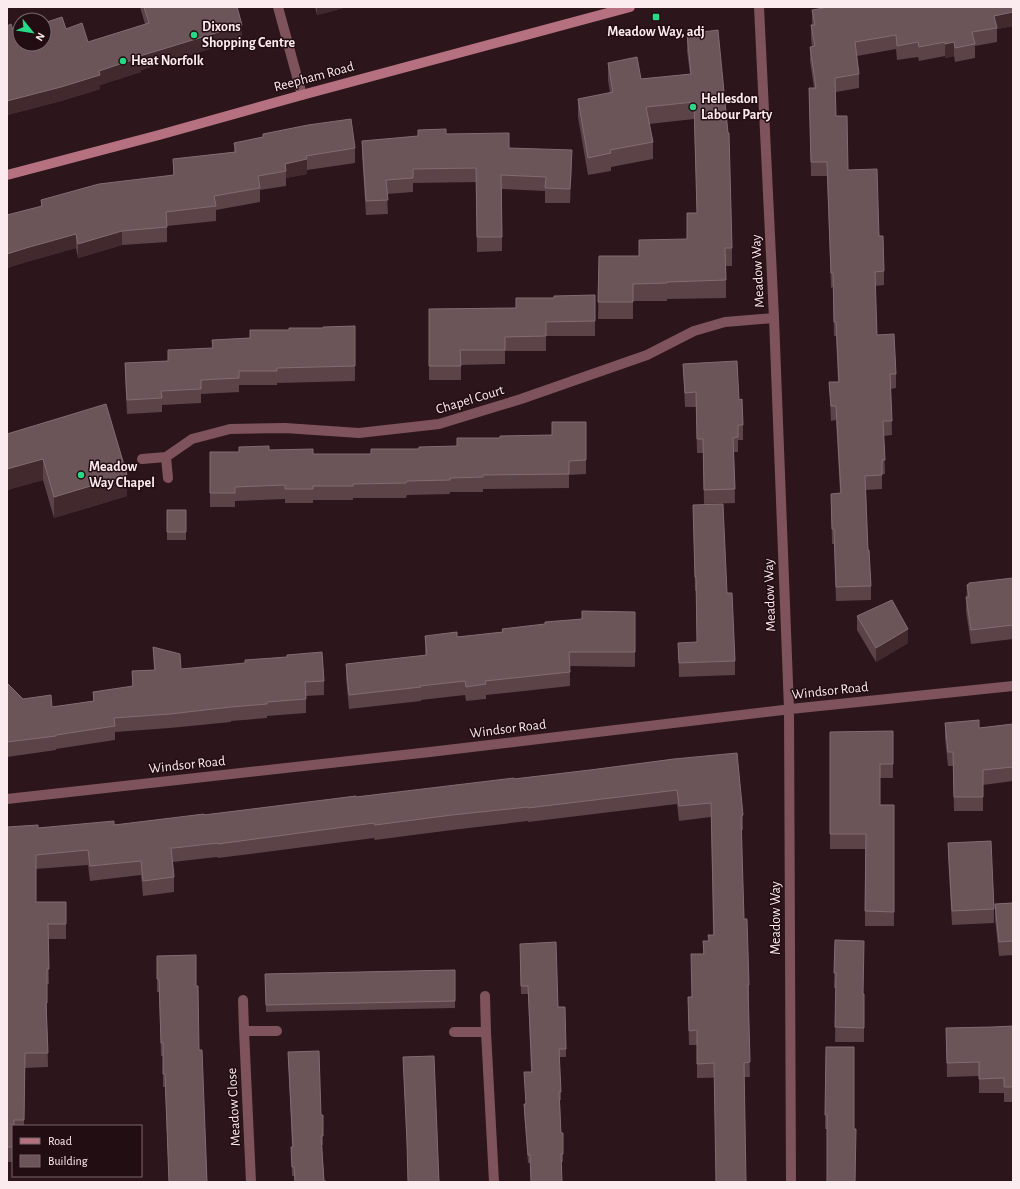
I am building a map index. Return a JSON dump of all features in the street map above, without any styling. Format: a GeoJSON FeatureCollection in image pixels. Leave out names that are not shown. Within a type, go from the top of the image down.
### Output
{"type":"FeatureCollection","features":[{"type":"Feature","properties":{"kind":"street"},"geometry":{"type":"LineString","coordinates":[[278,7],[302,95]]}},
{"type":"Feature","properties":{"kind":"street","name":"Reepham Road"},"geometry":{"type":"LineString","coordinates":[[7,175],[630,7]]}},
{"type":"Feature","properties":{"kind":"street","name":"Meadow Way"},"geometry":{"type":"LineString","coordinates":[[759,7],[774,318],[789,709],[790,1182]]}},
{"type":"Feature","properties":{"kind":"street","name":"Chapel Court"},"geometry":{"type":"LineString","coordinates":[[142,459],[166,457],[192,439],[230,429],[285,428],[359,433],[439,424],[521,399],[647,355],[694,331],[724,322],[774,318]]}},
{"type":"Feature","properties":{"kind":"street"},"geometry":{"type":"LineString","coordinates":[[166,457],[168,478]]}},
{"type":"Feature","properties":{"kind":"street","name":"Windsor Road"},"geometry":{"type":"LineString","coordinates":[[7,799],[430,752],[789,709],[1013,686]]}},
{"type":"Feature","properties":{"kind":"street"},"geometry":{"type":"LineString","coordinates":[[484,996],[494,1182]]}},
{"type":"Feature","properties":{"kind":"street","name":"Meadow Close"},"geometry":{"type":"LineString","coordinates":[[243,1000],[251,1182]]}},
{"type":"Feature","properties":{"kind":"street"},"geometry":{"type":"LineString","coordinates":[[244,1031],[277,1031]]}},
{"type":"Feature","properties":{"kind":"street"},"geometry":{"type":"LineString","coordinates":[[454,1032],[486,1032]]}},
{"type":"Feature","properties":{"kind":"building"},"geometry":{"type":"Polygon","coordinates":[[[144,7],[237,7],[242,25],[140,56],[141,57],[99,71],[100,75],[7,101],[7,26],[11,24],[12,27],[12,52],[52,52],[52,20],[62,17],[66,29],[82,23],[88,42],[149,23],[144,7]]]}},
{"type":"Feature","properties":{"kind":"building"},"geometry":{"type":"Polygon","coordinates":[[[829,7],[1013,7],[1013,12],[994,16],[997,28],[972,32],[975,44],[955,48],[954,42],[945,44],[945,42],[919,47],[918,42],[897,46],[896,35],[855,42],[859,74],[835,78],[836,116],[847,116],[848,170],[877,169],[879,236],[883,236],[884,271],[875,272],[877,335],[894,334],[896,374],[890,374],[892,421],[883,421],[885,460],[882,460],[882,475],[865,476],[871,586],[836,587],[831,494],[841,493],[836,406],[831,406],[829,382],[839,382],[836,322],[834,322],[833,273],[831,273],[827,162],[811,162],[809,88],[816,88],[810,47],[815,46],[811,25],[815,25],[812,10],[829,7]]]}},
{"type":"Feature","properties":{"kind":"building"},"geometry":{"type":"Polygon","coordinates":[[[718,30],[729,133],[732,248],[725,248],[726,280],[633,284],[633,302],[598,302],[599,256],[639,256],[639,240],[687,239],[687,213],[697,213],[694,102],[646,107],[653,142],[610,150],[611,153],[588,158],[578,99],[613,92],[608,63],[637,57],[641,79],[691,74],[687,34],[718,30]]]}},
{"type":"Feature","properties":{"kind":"building"},"geometry":{"type":"Polygon","coordinates":[[[351,119],[355,148],[306,156],[307,159],[285,164],[286,171],[258,176],[260,188],[214,196],[216,206],[166,212],[167,227],[122,231],[78,244],[76,234],[7,254],[7,215],[42,206],[41,200],[99,184],[174,175],[173,159],[236,152],[234,143],[263,137],[263,134],[308,125],[351,119]]]}},
{"type":"Feature","properties":{"kind":"building"},"geometry":{"type":"Polygon","coordinates":[[[446,129],[446,134],[509,133],[509,148],[572,150],[570,189],[545,188],[546,177],[501,175],[502,237],[477,237],[476,168],[413,169],[413,178],[386,180],[388,200],[366,201],[362,141],[418,136],[418,130],[446,129]]]}},
{"type":"Feature","properties":{"kind":"building"},"geometry":{"type":"Polygon","coordinates":[[[595,295],[595,321],[546,322],[546,336],[505,337],[505,350],[460,350],[461,366],[429,366],[429,309],[516,308],[516,298],[554,298],[554,296],[595,295]]]}},
{"type":"Feature","properties":{"kind":"building"},"geometry":{"type":"Polygon","coordinates":[[[355,326],[355,366],[277,368],[277,371],[239,371],[239,378],[201,380],[201,389],[161,391],[162,398],[127,400],[125,363],[168,361],[168,350],[213,348],[212,340],[250,338],[250,330],[289,330],[289,328],[355,326]]]}},
{"type":"Feature","properties":{"kind":"building"},"geometry":{"type":"Polygon","coordinates":[[[737,361],[739,400],[742,399],[743,425],[738,425],[738,437],[733,438],[735,489],[704,490],[703,439],[697,439],[696,392],[685,393],[683,364],[737,361]]]}},
{"type":"Feature","properties":{"kind":"building","name":"Meadow Way Chapel"},"geometry":{"type":"Polygon","coordinates":[[[106,404],[127,475],[54,497],[43,459],[7,469],[7,434],[106,404]]]}},
{"type":"Feature","properties":{"kind":"building"},"geometry":{"type":"Polygon","coordinates":[[[552,422],[586,422],[586,460],[569,461],[569,474],[483,475],[483,477],[450,478],[450,480],[407,481],[406,483],[353,484],[353,486],[313,486],[313,489],[285,489],[285,485],[235,487],[235,493],[210,493],[210,452],[239,452],[239,447],[269,446],[269,450],[313,449],[313,454],[371,454],[371,449],[419,449],[419,447],[457,446],[457,438],[500,438],[500,436],[552,435],[552,422]]]}},
{"type":"Feature","properties":{"kind":"building"},"geometry":{"type":"Polygon","coordinates":[[[723,504],[727,593],[732,593],[735,661],[679,663],[678,643],[697,642],[693,505],[723,504]]]}},
{"type":"Feature","properties":{"kind":"building"},"geometry":{"type":"Polygon","coordinates":[[[167,510],[186,510],[186,532],[167,532],[167,510]]]}},
{"type":"Feature","properties":{"kind":"building"},"geometry":{"type":"Polygon","coordinates":[[[1013,578],[1013,625],[971,630],[966,597],[969,597],[967,585],[969,583],[1013,578]]]}},
{"type":"Feature","properties":{"kind":"building"},"geometry":{"type":"Polygon","coordinates":[[[892,600],[908,629],[876,648],[857,616],[892,600]]]}},
{"type":"Feature","properties":{"kind":"building"},"geometry":{"type":"Polygon","coordinates":[[[582,611],[635,612],[635,652],[569,652],[570,672],[485,681],[486,684],[466,687],[465,681],[349,695],[346,664],[427,655],[425,636],[457,632],[457,637],[503,632],[502,629],[545,624],[545,622],[582,619],[582,611]]]}},
{"type":"Feature","properties":{"kind":"building"},"geometry":{"type":"Polygon","coordinates":[[[153,647],[180,654],[181,669],[245,663],[245,660],[287,657],[287,655],[322,652],[324,681],[305,682],[306,699],[267,702],[267,704],[170,714],[114,718],[115,726],[56,736],[7,742],[7,683],[23,699],[51,695],[52,707],[94,701],[93,692],[133,686],[132,671],[155,670],[153,647]]]}},
{"type":"Feature","properties":{"kind":"building"},"geometry":{"type":"Polygon","coordinates":[[[979,720],[979,728],[1013,724],[1013,767],[983,770],[983,797],[954,797],[953,752],[948,752],[945,723],[979,720]]]}},
{"type":"Feature","properties":{"kind":"building"},"geometry":{"type":"Polygon","coordinates":[[[893,731],[893,764],[880,764],[880,805],[894,805],[894,912],[865,911],[866,834],[830,834],[830,732],[893,731]]]}},
{"type":"Feature","properties":{"kind":"building"},"geometry":{"type":"Polygon","coordinates":[[[737,753],[743,815],[741,816],[744,919],[747,919],[749,985],[750,1062],[744,1063],[746,1182],[716,1182],[714,1063],[697,1064],[697,1030],[689,1031],[688,997],[692,997],[691,954],[704,954],[703,941],[709,941],[708,935],[714,935],[711,803],[679,806],[677,790],[375,825],[374,823],[218,844],[171,848],[174,877],[143,881],[141,861],[90,866],[88,850],[36,855],[36,902],[66,902],[66,924],[48,924],[49,969],[47,969],[46,1003],[48,1053],[25,1053],[24,1120],[14,1120],[14,1125],[12,1125],[12,1147],[7,1147],[7,827],[38,825],[38,828],[114,821],[114,825],[674,759],[737,753]]]}},
{"type":"Feature","properties":{"kind":"building"},"geometry":{"type":"Polygon","coordinates":[[[991,841],[994,909],[952,911],[948,843],[991,841]]]}},
{"type":"Feature","properties":{"kind":"building"},"geometry":{"type":"Polygon","coordinates":[[[1013,903],[1013,941],[999,942],[995,904],[1013,903]]]}},
{"type":"Feature","properties":{"kind":"building"},"geometry":{"type":"Polygon","coordinates":[[[835,940],[864,941],[864,1028],[835,1027],[835,940]]]}},
{"type":"Feature","properties":{"kind":"building"},"geometry":{"type":"Polygon","coordinates":[[[556,942],[558,1007],[565,1007],[566,1049],[559,1049],[561,1092],[559,1092],[561,1133],[563,1133],[563,1154],[561,1154],[562,1182],[531,1182],[530,1155],[528,1155],[524,1104],[526,1104],[524,1072],[532,1072],[528,986],[521,986],[520,944],[556,942]]]}},
{"type":"Feature","properties":{"kind":"building"},"geometry":{"type":"Polygon","coordinates":[[[196,955],[199,1050],[202,1050],[207,1182],[169,1182],[165,1074],[163,1074],[163,1043],[161,1043],[157,956],[196,955]]]}},
{"type":"Feature","properties":{"kind":"building"},"geometry":{"type":"Polygon","coordinates":[[[455,970],[455,1001],[266,1005],[265,974],[455,970]]]}},
{"type":"Feature","properties":{"kind":"building"},"geometry":{"type":"Polygon","coordinates":[[[1013,1026],[1013,1087],[1004,1087],[1004,1078],[979,1079],[979,1062],[947,1063],[946,1028],[1013,1026]]]}},
{"type":"Feature","properties":{"kind":"building"},"geometry":{"type":"Polygon","coordinates":[[[826,1047],[854,1047],[854,1129],[856,1129],[855,1182],[827,1182],[827,1115],[825,1115],[826,1047]]]}},
{"type":"Feature","properties":{"kind":"building"},"geometry":{"type":"Polygon","coordinates":[[[319,1051],[321,1115],[323,1115],[323,1136],[321,1136],[324,1181],[326,1182],[295,1182],[294,1167],[292,1167],[291,1147],[293,1147],[288,1052],[319,1051]]]}},
{"type":"Feature","properties":{"kind":"building"},"geometry":{"type":"Polygon","coordinates":[[[434,1056],[439,1182],[408,1182],[403,1057],[434,1056]]]}},
{"type":"Feature","properties":{"kind":"place","name":"Meadow Way, adj"},"geometry":{"type":"Point","coordinates":[656,17]}},
{"type":"Feature","properties":{"kind":"place","name":"Dixons Shopping Centre"},"geometry":{"type":"Point","coordinates":[194,35]}},
{"type":"Feature","properties":{"kind":"place","name":"Heat Norfolk"},"geometry":{"type":"Point","coordinates":[123,61]}},
{"type":"Feature","properties":{"kind":"place","name":"Hellesdon Labour Party"},"geometry":{"type":"Point","coordinates":[693,107]}},
{"type":"Feature","properties":{"kind":"place","name":"Meadow Way Chapel"},"geometry":{"type":"Point","coordinates":[81,475]}}]}
